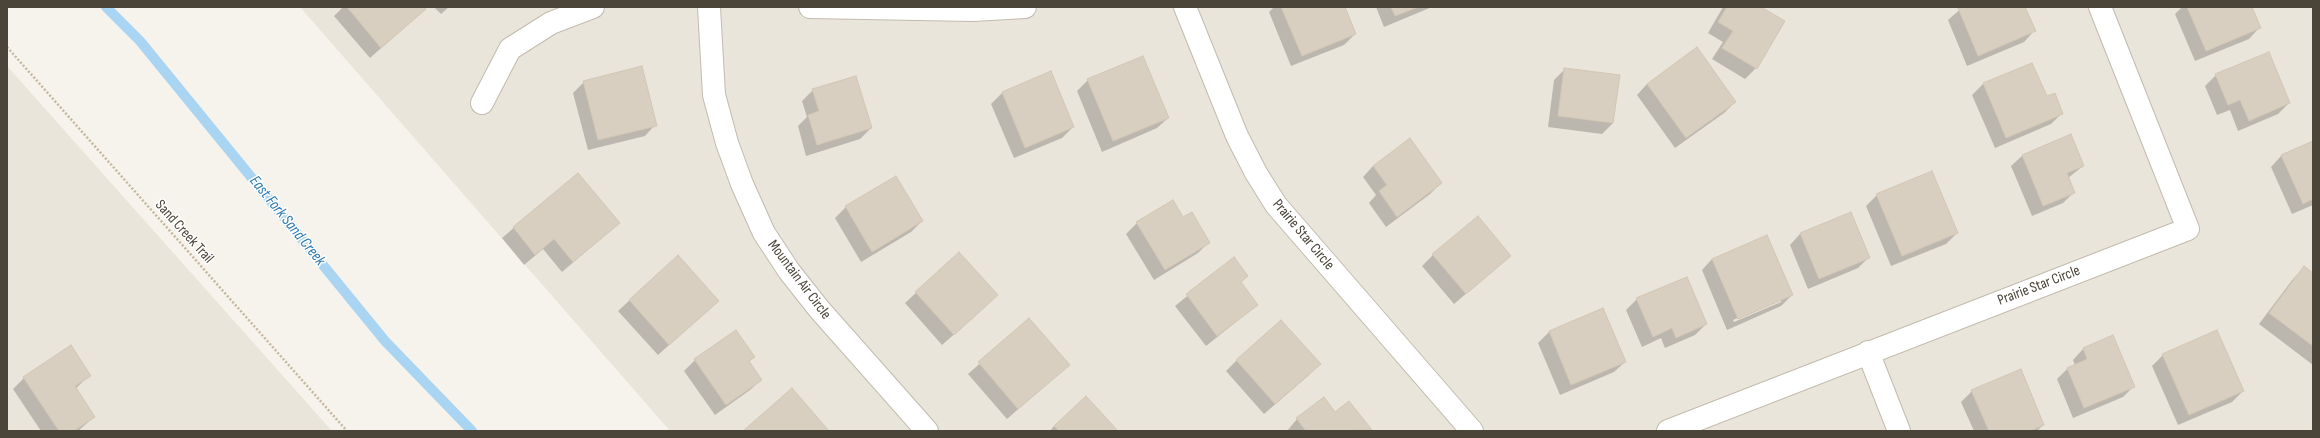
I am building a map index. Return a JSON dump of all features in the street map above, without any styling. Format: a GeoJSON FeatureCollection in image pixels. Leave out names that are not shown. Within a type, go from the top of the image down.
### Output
{"type":"FeatureCollection","features":[{"type":"Feature","properties":{"kind":"street"},"geometry":{"type":"LineString","coordinates":[[482,103],[510,49],[551,23],[593,7]]}},
{"type":"Feature","properties":{"kind":"street","name":"Mountain Air Circle"},"geometry":{"type":"LineString","coordinates":[[709,7],[714,95],[727,143],[742,184],[764,233],[789,271],[819,308],[927,431]]}},
{"type":"Feature","properties":{"kind":"street"},"geometry":{"type":"LineString","coordinates":[[810,7],[973,10],[1025,7]]}},
{"type":"Feature","properties":{"kind":"street","name":"Prairie Star Circle"},"geometry":{"type":"LineString","coordinates":[[1185,7],[1237,136],[1256,173],[1276,206],[1472,431]]}},
{"type":"Feature","properties":{"kind":"street","name":"Prairie Star Circle"},"geometry":{"type":"LineString","coordinates":[[1668,431],[2188,228],[2100,7]]}},
{"type":"Feature","properties":{"kind":"street"},"geometry":{"type":"LineString","coordinates":[[1868,352],[1899,431]]}},
{"type":"Feature","properties":{"kind":"path","name":"Sand Creek Trail"},"geometry":{"type":"LineString","coordinates":[[7,47],[347,431]]}},
{"type":"Feature","properties":{"kind":"shaded area"},"geometry":{"type":"Polygon","coordinates":[[[300,7],[2313,7],[2313,431],[670,431],[300,7]]]}},
{"type":"Feature","properties":{"kind":"shaded area"},"geometry":{"type":"Polygon","coordinates":[[[7,66],[332,431],[7,431],[7,66]]]}},
{"type":"Feature","properties":{"kind":"building"},"geometry":{"type":"Polygon","coordinates":[[[347,7],[424,7],[426,9],[381,48],[347,7]]]}},
{"type":"Feature","properties":{"kind":"building"},"geometry":{"type":"Polygon","coordinates":[[[1281,7],[1345,7],[1356,34],[1302,56],[1281,7]]]}},
{"type":"Feature","properties":{"kind":"building"},"geometry":{"type":"Polygon","coordinates":[[[1391,7],[1418,7],[1395,16],[1391,7]]]}},
{"type":"Feature","properties":{"kind":"building"},"geometry":{"type":"Polygon","coordinates":[[[1727,7],[1761,7],[1785,21],[1757,69],[1722,48],[1733,31],[1718,22],[1727,7]]]}},
{"type":"Feature","properties":{"kind":"building"},"geometry":{"type":"Polygon","coordinates":[[[2025,7],[2036,31],[1978,56],[1958,8],[2025,7]]]}},
{"type":"Feature","properties":{"kind":"building"},"geometry":{"type":"Polygon","coordinates":[[[2187,7],[2252,7],[2261,28],[2206,51],[2187,7]]]}},
{"type":"Feature","properties":{"kind":"building"},"geometry":{"type":"Polygon","coordinates":[[[1697,47],[1736,102],[1686,138],[1647,84],[1697,47]]]}},
{"type":"Feature","properties":{"kind":"building"},"geometry":{"type":"Polygon","coordinates":[[[2269,52],[2290,103],[2249,121],[2240,100],[2228,105],[2215,74],[2269,52]]]}},
{"type":"Feature","properties":{"kind":"building"},"geometry":{"type":"Polygon","coordinates":[[[1143,56],[1169,118],[1113,141],[1087,79],[1143,56]]]}},
{"type":"Feature","properties":{"kind":"building"},"geometry":{"type":"Polygon","coordinates":[[[2032,63],[2047,96],[2055,93],[2063,114],[2006,138],[1983,83],[2032,63]]]}},
{"type":"Feature","properties":{"kind":"building"},"geometry":{"type":"Polygon","coordinates":[[[642,66],[657,126],[598,140],[583,81],[642,66]]]}},
{"type":"Feature","properties":{"kind":"building"},"geometry":{"type":"Polygon","coordinates":[[[1564,68],[1620,75],[1613,123],[1558,116],[1564,68]]]}},
{"type":"Feature","properties":{"kind":"building"},"geometry":{"type":"Polygon","coordinates":[[[1051,71],[1074,127],[1025,148],[1002,92],[1051,71]]]}},
{"type":"Feature","properties":{"kind":"building"},"geometry":{"type":"Polygon","coordinates":[[[856,76],[872,128],[817,145],[808,115],[819,111],[812,89],[856,76]]]}},
{"type":"Feature","properties":{"kind":"building"},"geometry":{"type":"Polygon","coordinates":[[[2071,134],[2084,166],[2067,173],[2075,193],[2043,206],[2022,155],[2071,134]]]}},
{"type":"Feature","properties":{"kind":"building"},"geometry":{"type":"Polygon","coordinates":[[[1410,138],[1442,183],[1397,217],[1379,191],[1387,185],[1373,166],[1410,138]]]}},
{"type":"Feature","properties":{"kind":"building"},"geometry":{"type":"Polygon","coordinates":[[[2313,141],[2313,199],[2303,204],[2281,155],[2313,141]]]}},
{"type":"Feature","properties":{"kind":"building"},"geometry":{"type":"Polygon","coordinates":[[[1932,171],[1958,233],[1902,256],[1876,194],[1932,171]]]}},
{"type":"Feature","properties":{"kind":"building"},"geometry":{"type":"Polygon","coordinates":[[[578,173],[620,223],[573,262],[554,239],[535,255],[513,227],[578,173]]]}},
{"type":"Feature","properties":{"kind":"building"},"geometry":{"type":"Polygon","coordinates":[[[896,176],[923,221],[872,252],[845,206],[896,176]]]}},
{"type":"Feature","properties":{"kind":"building"},"geometry":{"type":"Polygon","coordinates":[[[1173,200],[1183,217],[1192,212],[1210,243],[1165,270],[1136,222],[1173,200]]]}},
{"type":"Feature","properties":{"kind":"building"},"geometry":{"type":"Polygon","coordinates":[[[1851,212],[1870,258],[1819,279],[1800,233],[1851,212]]]}},
{"type":"Feature","properties":{"kind":"building"},"geometry":{"type":"Polygon","coordinates":[[[1478,216],[1511,256],[1466,294],[1432,254],[1478,216]]]}},
{"type":"Feature","properties":{"kind":"building"},"geometry":{"type":"Polygon","coordinates":[[[1767,235],[1793,295],[1738,319],[1712,259],[1767,235]]]}},
{"type":"Feature","properties":{"kind":"building"},"geometry":{"type":"Polygon","coordinates":[[[959,252],[998,295],[954,335],[915,292],[959,252]]]}},
{"type":"Feature","properties":{"kind":"building"},"geometry":{"type":"Polygon","coordinates":[[[678,255],[719,301],[669,345],[629,300],[678,255]]]}},
{"type":"Feature","properties":{"kind":"building"},"geometry":{"type":"Polygon","coordinates":[[[1234,257],[1248,276],[1241,282],[1258,305],[1217,336],[1186,294],[1234,257]]]}},
{"type":"Feature","properties":{"kind":"building"},"geometry":{"type":"Polygon","coordinates":[[[2304,266],[2313,273],[2313,346],[2269,313],[2304,266]]]}},
{"type":"Feature","properties":{"kind":"building"},"geometry":{"type":"Polygon","coordinates":[[[1687,277],[1707,324],[1676,338],[1672,328],[1653,337],[1636,298],[1687,277]]]}},
{"type":"Feature","properties":{"kind":"building"},"geometry":{"type":"Polygon","coordinates":[[[1603,308],[1626,362],[1571,385],[1549,331],[1603,308]]]}},
{"type":"Feature","properties":{"kind":"building"},"geometry":{"type":"Polygon","coordinates":[[[1029,318],[1070,365],[1018,409],[978,362],[1029,318]]]}},
{"type":"Feature","properties":{"kind":"building"},"geometry":{"type":"Polygon","coordinates":[[[1281,320],[1321,364],[1275,404],[1236,360],[1281,320]]]}},
{"type":"Feature","properties":{"kind":"building"},"geometry":{"type":"Polygon","coordinates":[[[736,330],[755,357],[749,361],[762,380],[726,405],[694,359],[736,330]]]}},
{"type":"Feature","properties":{"kind":"building"},"geometry":{"type":"Polygon","coordinates":[[[2217,330],[2244,391],[2189,415],[2162,354],[2217,330]]]}},
{"type":"Feature","properties":{"kind":"building"},"geometry":{"type":"Polygon","coordinates":[[[2113,335],[2135,387],[2084,408],[2067,368],[2087,359],[2083,348],[2113,335]]]}},
{"type":"Feature","properties":{"kind":"building"},"geometry":{"type":"Polygon","coordinates":[[[71,345],[91,376],[75,386],[95,417],[74,431],[59,431],[23,377],[71,345]]]}},
{"type":"Feature","properties":{"kind":"building"},"geometry":{"type":"Polygon","coordinates":[[[2021,369],[2044,425],[2030,431],[1989,431],[1971,390],[2021,369]]]}},
{"type":"Feature","properties":{"kind":"building"},"geometry":{"type":"Polygon","coordinates":[[[792,388],[829,431],[743,431],[792,388]]]}},
{"type":"Feature","properties":{"kind":"building"},"geometry":{"type":"Polygon","coordinates":[[[1086,396],[1118,431],[1059,431],[1054,426],[1086,396]]]}},
{"type":"Feature","properties":{"kind":"building"},"geometry":{"type":"Polygon","coordinates":[[[1324,397],[1335,412],[1349,401],[1372,430],[1306,431],[1296,418],[1324,397]]]}},
{"type":"Feature","properties":{"kind":"waterway","name":"East Fork Sand Creek"},"geometry":{"type":"LineString","coordinates":[[106,7],[140,41],[385,341],[472,431]]}}]}
